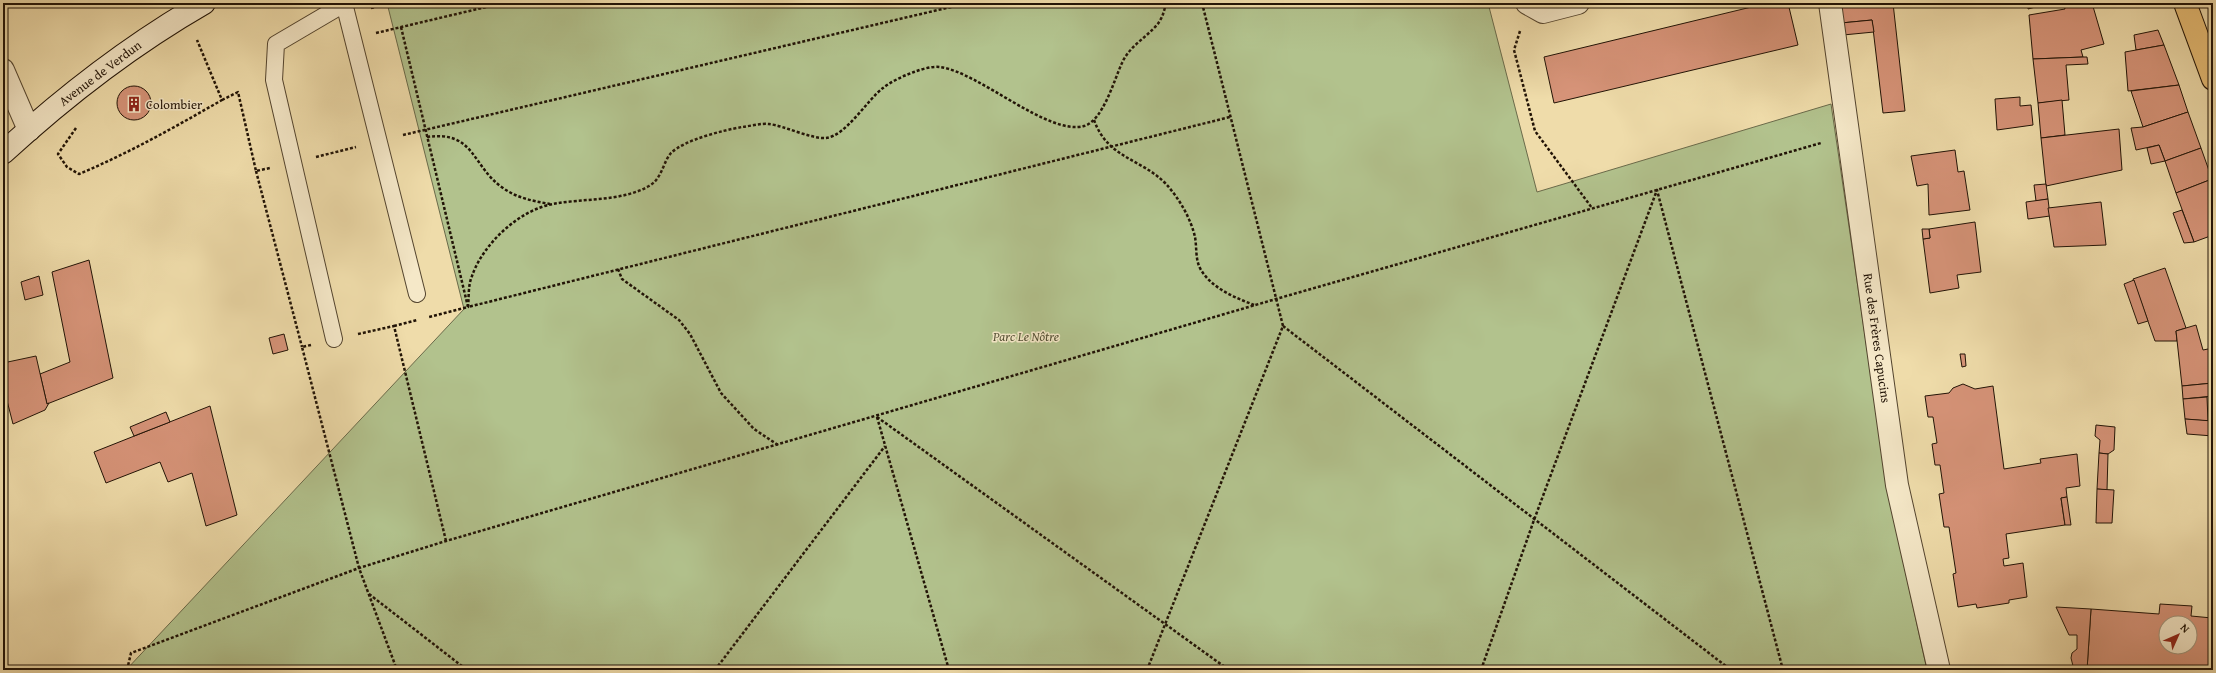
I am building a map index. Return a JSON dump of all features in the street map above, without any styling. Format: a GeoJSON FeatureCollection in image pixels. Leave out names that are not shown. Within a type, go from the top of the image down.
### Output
{"type":"FeatureCollection","features":[{"type":"Feature","properties":{"kind":"main road"},"geometry":{"type":"LineString","coordinates":[[2185,3],[2213,79]]}},
{"type":"Feature","properties":{"kind":"street"},"geometry":{"type":"LineString","coordinates":[[1528,3],[1543,12],[1578,3]]}},
{"type":"Feature","properties":{"kind":"street","name":"Rue des Frères Capucins"},"geometry":{"type":"LineString","coordinates":[[1830,3],[1897,485],[1939,670]]}},
{"type":"Feature","properties":{"kind":"street","name":"Avenue de Verdun"},"geometry":{"type":"LineString","coordinates":[[3,154],[58,103],[130,49],[195,8]]}},
{"type":"Feature","properties":{"kind":"street"},"geometry":{"type":"LineString","coordinates":[[3,70],[29,130]]}},
{"type":"Feature","properties":{"kind":"lane"},"geometry":{"type":"LineString","coordinates":[[334,339],[274,80],[276,44],[344,3],[417,294]]}},
{"type":"Feature","properties":{"kind":"path"},"geometry":{"type":"LineString","coordinates":[[354,38],[503,3]]}},
{"type":"Feature","properties":{"kind":"path"},"geometry":{"type":"LineString","coordinates":[[402,136],[968,3]]}},
{"type":"Feature","properties":{"kind":"path"},"geometry":{"type":"LineString","coordinates":[[426,137],[441,135],[452,137],[472,153],[502,188],[524,199],[550,204],[626,194],[651,185],[663,170],[671,154],[689,142],[739,128],[768,124],[826,138],[836,133],[851,121],[881,89],[901,77],[923,68],[939,66],[957,72],[1031,113],[1062,125],[1083,127],[1094,120],[1106,101],[1123,60],[1137,42],[1156,27],[1162,18],[1166,3]]}},
{"type":"Feature","properties":{"kind":"path"},"geometry":{"type":"LineString","coordinates":[[1147,670],[1283,326],[1202,3]]}},
{"type":"Feature","properties":{"kind":"path"},"geometry":{"type":"LineString","coordinates":[[1528,3],[1514,50],[1535,131],[1592,208]]}},
{"type":"Feature","properties":{"kind":"path"},"geometry":{"type":"LineString","coordinates":[[195,8],[222,100]]}},
{"type":"Feature","properties":{"kind":"path"},"geometry":{"type":"LineString","coordinates":[[401,27],[426,137],[468,307]]}},
{"type":"Feature","properties":{"kind":"path"},"geometry":{"type":"LineString","coordinates":[[58,103],[78,125],[58,154],[67,167],[79,174],[138,147],[238,92],[256,171],[359,568],[397,670]]}},
{"type":"Feature","properties":{"kind":"path"},"geometry":{"type":"LineString","coordinates":[[302,347],[394,326],[1230,117]]}},
{"type":"Feature","properties":{"kind":"path"},"geometry":{"type":"LineString","coordinates":[[1094,120],[1098,129],[1112,147],[1123,156],[1154,174],[1165,183],[1191,226],[1201,269],[1211,282],[1224,291],[1255,305]]}},
{"type":"Feature","properties":{"kind":"path"},"geometry":{"type":"LineString","coordinates":[[127,670],[131,653],[359,568],[446,541],[877,417],[1255,305],[1849,135]]}},
{"type":"Feature","properties":{"kind":"path"},"geometry":{"type":"LineString","coordinates":[[310,158],[363,145]]}},
{"type":"Feature","properties":{"kind":"path"},"geometry":{"type":"LineString","coordinates":[[256,171],[271,167]]}},
{"type":"Feature","properties":{"kind":"path"},"geometry":{"type":"LineString","coordinates":[[1481,670],[1534,520],[1657,190]]}},
{"type":"Feature","properties":{"kind":"path"},"geometry":{"type":"LineString","coordinates":[[1657,190],[1783,670]]}},
{"type":"Feature","properties":{"kind":"path"},"geometry":{"type":"LineString","coordinates":[[468,307],[471,278],[478,261],[501,234],[517,221],[550,204]]}},
{"type":"Feature","properties":{"kind":"path"},"geometry":{"type":"LineString","coordinates":[[618,269],[622,279],[679,320],[690,334],[721,393],[754,429],[778,445]]}},
{"type":"Feature","properties":{"kind":"path"},"geometry":{"type":"LineString","coordinates":[[394,326],[446,541]]}},
{"type":"Feature","properties":{"kind":"path"},"geometry":{"type":"LineString","coordinates":[[1283,326],[1731,670]]}},
{"type":"Feature","properties":{"kind":"path"},"geometry":{"type":"LineString","coordinates":[[877,417],[949,670]]}},
{"type":"Feature","properties":{"kind":"path"},"geometry":{"type":"LineString","coordinates":[[877,417],[1229,670]]}},
{"type":"Feature","properties":{"kind":"path"},"geometry":{"type":"LineString","coordinates":[[715,670],[885,446]]}},
{"type":"Feature","properties":{"kind":"path"},"geometry":{"type":"LineString","coordinates":[[368,594],[467,670]]}},
{"type":"Feature","properties":{"kind":"green space","name":"Parc Le Nôtre"},"geometry":{"type":"Polygon","coordinates":[[[387,3],[1488,3],[1537,192],[1831,104],[1888,492],[1927,670],[126,670],[464,309],[387,3]]]}},
{"type":"Feature","properties":{"kind":"building"},"geometry":{"type":"Polygon","coordinates":[[[1768,3],[1788,3],[1798,45],[1554,103],[1544,57],[1768,3]]]}},
{"type":"Feature","properties":{"kind":"building"},"geometry":{"type":"Polygon","coordinates":[[[1867,3],[1893,3],[1905,111],[1883,113],[1872,20],[1841,23],[1839,6],[1867,3]]]}},
{"type":"Feature","properties":{"kind":"building"},"geometry":{"type":"Polygon","coordinates":[[[2028,3],[2047,3],[2047,4],[2028,9],[2028,3]]]}},
{"type":"Feature","properties":{"kind":"building"},"geometry":{"type":"Polygon","coordinates":[[[2072,3],[2092,3],[2104,44],[2081,50],[2083,57],[2033,59],[2029,15],[2065,9],[2064,5],[2072,3]]]}},
{"type":"Feature","properties":{"kind":"building"},"geometry":{"type":"Polygon","coordinates":[[[1872,20],[1874,32],[1843,35],[1841,23],[1872,20]]]}},
{"type":"Feature","properties":{"kind":"building"},"geometry":{"type":"Polygon","coordinates":[[[2158,30],[2164,45],[2136,50],[2134,35],[2158,30]]]}},
{"type":"Feature","properties":{"kind":"building"},"geometry":{"type":"Polygon","coordinates":[[[2164,45],[2179,85],[2128,91],[2125,52],[2164,45]]]}},
{"type":"Feature","properties":{"kind":"building"},"geometry":{"type":"Polygon","coordinates":[[[2087,57],[2088,64],[2066,65],[2069,100],[2038,103],[2033,59],[2087,57]]]}},
{"type":"Feature","properties":{"kind":"building"},"geometry":{"type":"Polygon","coordinates":[[[2179,85],[2188,112],[2143,127],[2131,91],[2179,85]]]}},
{"type":"Feature","properties":{"kind":"building","name":"Colombier"},"geometry":{"type":"Polygon","coordinates":[[[131,86],[137,86],[141,87],[148,93],[151,103],[150,110],[144,117],[137,120],[131,120],[127,119],[120,113],[117,106],[117,100],[118,96],[124,89],[131,86]]]}},
{"type":"Feature","properties":{"kind":"building"},"geometry":{"type":"Polygon","coordinates":[[[2020,97],[2020,106],[2031,105],[2033,125],[1997,130],[1995,99],[2020,97]]]}},
{"type":"Feature","properties":{"kind":"building"},"geometry":{"type":"Polygon","coordinates":[[[2062,100],[2065,135],[2041,138],[2038,103],[2062,100]]]}},
{"type":"Feature","properties":{"kind":"building"},"geometry":{"type":"Polygon","coordinates":[[[2188,112],[2201,148],[2165,161],[2159,145],[2136,150],[2131,128],[2143,127],[2188,112]]]}},
{"type":"Feature","properties":{"kind":"building"},"geometry":{"type":"Polygon","coordinates":[[[2119,129],[2122,170],[2046,186],[2041,138],[2119,129]]]}},
{"type":"Feature","properties":{"kind":"building"},"geometry":{"type":"Polygon","coordinates":[[[2159,145],[2165,161],[2151,164],[2147,148],[2159,145]]]}},
{"type":"Feature","properties":{"kind":"building"},"geometry":{"type":"Polygon","coordinates":[[[2201,148],[2212,179],[2176,193],[2165,161],[2201,148]]]}},
{"type":"Feature","properties":{"kind":"building"},"geometry":{"type":"Polygon","coordinates":[[[1955,150],[1958,172],[1964,171],[1970,210],[1929,215],[1928,184],[1917,186],[1911,156],[1955,150]]]}},
{"type":"Feature","properties":{"kind":"building"},"geometry":{"type":"Polygon","coordinates":[[[2212,179],[2213,235],[2194,242],[2176,193],[2212,179]]]}},
{"type":"Feature","properties":{"kind":"building"},"geometry":{"type":"Polygon","coordinates":[[[2046,184],[2048,199],[2036,201],[2034,185],[2046,184]]]}},
{"type":"Feature","properties":{"kind":"building"},"geometry":{"type":"Polygon","coordinates":[[[2048,199],[2050,216],[2028,219],[2026,202],[2048,199]]]}},
{"type":"Feature","properties":{"kind":"building"},"geometry":{"type":"Polygon","coordinates":[[[2101,202],[2106,245],[2054,247],[2048,208],[2101,202]]]}},
{"type":"Feature","properties":{"kind":"building"},"geometry":{"type":"Polygon","coordinates":[[[2182,210],[2194,242],[2184,243],[2173,213],[2182,210]]]}},
{"type":"Feature","properties":{"kind":"building"},"geometry":{"type":"Polygon","coordinates":[[[1975,222],[1981,272],[1957,275],[1959,288],[1930,293],[1923,239],[1930,238],[1929,229],[1975,222]]]}},
{"type":"Feature","properties":{"kind":"building"},"geometry":{"type":"Polygon","coordinates":[[[1922,229],[1929,229],[1930,238],[1923,239],[1922,229]]]}},
{"type":"Feature","properties":{"kind":"building"},"geometry":{"type":"Polygon","coordinates":[[[89,260],[113,378],[47,404],[40,374],[70,362],[52,272],[89,260]]]}},
{"type":"Feature","properties":{"kind":"building"},"geometry":{"type":"Polygon","coordinates":[[[2165,268],[2186,328],[2176,331],[2177,341],[2155,341],[2133,279],[2165,268]]]}},
{"type":"Feature","properties":{"kind":"building"},"geometry":{"type":"Polygon","coordinates":[[[39,276],[43,295],[25,300],[21,282],[39,276]]]}},
{"type":"Feature","properties":{"kind":"building"},"geometry":{"type":"Polygon","coordinates":[[[2134,280],[2148,321],[2138,324],[2124,284],[2134,280]]]}},
{"type":"Feature","properties":{"kind":"building"},"geometry":{"type":"Polygon","coordinates":[[[2196,325],[2203,350],[2213,348],[2213,383],[2182,386],[2176,331],[2196,325]]]}},
{"type":"Feature","properties":{"kind":"building"},"geometry":{"type":"Polygon","coordinates":[[[284,334],[288,350],[273,354],[269,338],[284,334]]]}},
{"type":"Feature","properties":{"kind":"building"},"geometry":{"type":"Polygon","coordinates":[[[1960,354],[1965,354],[1966,366],[1962,367],[1960,354]]]}},
{"type":"Feature","properties":{"kind":"building"},"geometry":{"type":"Polygon","coordinates":[[[36,356],[47,404],[49,403],[45,410],[13,424],[3,385],[3,363],[36,356]]]}},
{"type":"Feature","properties":{"kind":"building"},"geometry":{"type":"Polygon","coordinates":[[[2213,383],[2213,396],[2183,399],[2182,386],[2213,383]]]}},
{"type":"Feature","properties":{"kind":"building"},"geometry":{"type":"Polygon","coordinates":[[[1963,384],[1975,389],[1993,386],[2004,469],[2041,463],[2040,459],[2077,454],[2080,486],[2066,488],[2067,497],[2061,498],[2065,525],[2006,534],[2009,558],[2003,559],[2004,566],[2023,563],[2027,597],[2009,600],[2009,603],[1977,608],[1976,604],[1958,607],[1953,574],[1956,573],[1949,527],[1944,527],[1939,494],[1944,493],[1940,465],[1935,465],[1932,444],[1937,443],[1933,417],[1928,417],[1925,396],[1949,393],[1953,388],[1963,384]]]}},
{"type":"Feature","properties":{"kind":"building"},"geometry":{"type":"Polygon","coordinates":[[[2207,397],[2208,421],[2185,419],[2183,399],[2207,397]]]}},
{"type":"Feature","properties":{"kind":"building"},"geometry":{"type":"Polygon","coordinates":[[[210,406],[237,515],[206,526],[192,473],[168,482],[160,462],[106,483],[94,452],[210,406]]]}},
{"type":"Feature","properties":{"kind":"building"},"geometry":{"type":"Polygon","coordinates":[[[166,412],[170,422],[134,436],[130,427],[166,412]]]}},
{"type":"Feature","properties":{"kind":"building"},"geometry":{"type":"Polygon","coordinates":[[[2185,419],[2213,421],[2213,436],[2187,434],[2185,419]]]}},
{"type":"Feature","properties":{"kind":"building"},"geometry":{"type":"Polygon","coordinates":[[[2096,425],[2115,427],[2114,450],[2108,454],[2099,453],[2100,440],[2095,436],[2096,425]]]}},
{"type":"Feature","properties":{"kind":"building"},"geometry":{"type":"Polygon","coordinates":[[[2099,453],[2108,454],[2107,490],[2097,489],[2099,453]]]}},
{"type":"Feature","properties":{"kind":"building"},"geometry":{"type":"Polygon","coordinates":[[[2097,489],[2114,490],[2112,523],[2096,523],[2097,489]]]}},
{"type":"Feature","properties":{"kind":"building"},"geometry":{"type":"Polygon","coordinates":[[[2067,497],[2071,525],[2065,525],[2061,498],[2067,497]]]}},
{"type":"Feature","properties":{"kind":"building"},"geometry":{"type":"Polygon","coordinates":[[[2160,604],[2192,606],[2191,615],[2158,615],[2158,655],[2198,655],[2198,617],[2212,618],[2213,612],[2213,670],[2087,670],[2091,609],[2159,614],[2160,604]]]}},
{"type":"Feature","properties":{"kind":"building"},"geometry":{"type":"Polygon","coordinates":[[[2056,607],[2091,609],[2087,670],[2074,670],[2071,658],[2072,653],[2077,649],[2077,635],[2069,635],[2056,607]]]}},
{"type":"Feature","properties":{"kind":"place","name":"Colombier"},"geometry":{"type":"Point","coordinates":[134,104]}}]}
